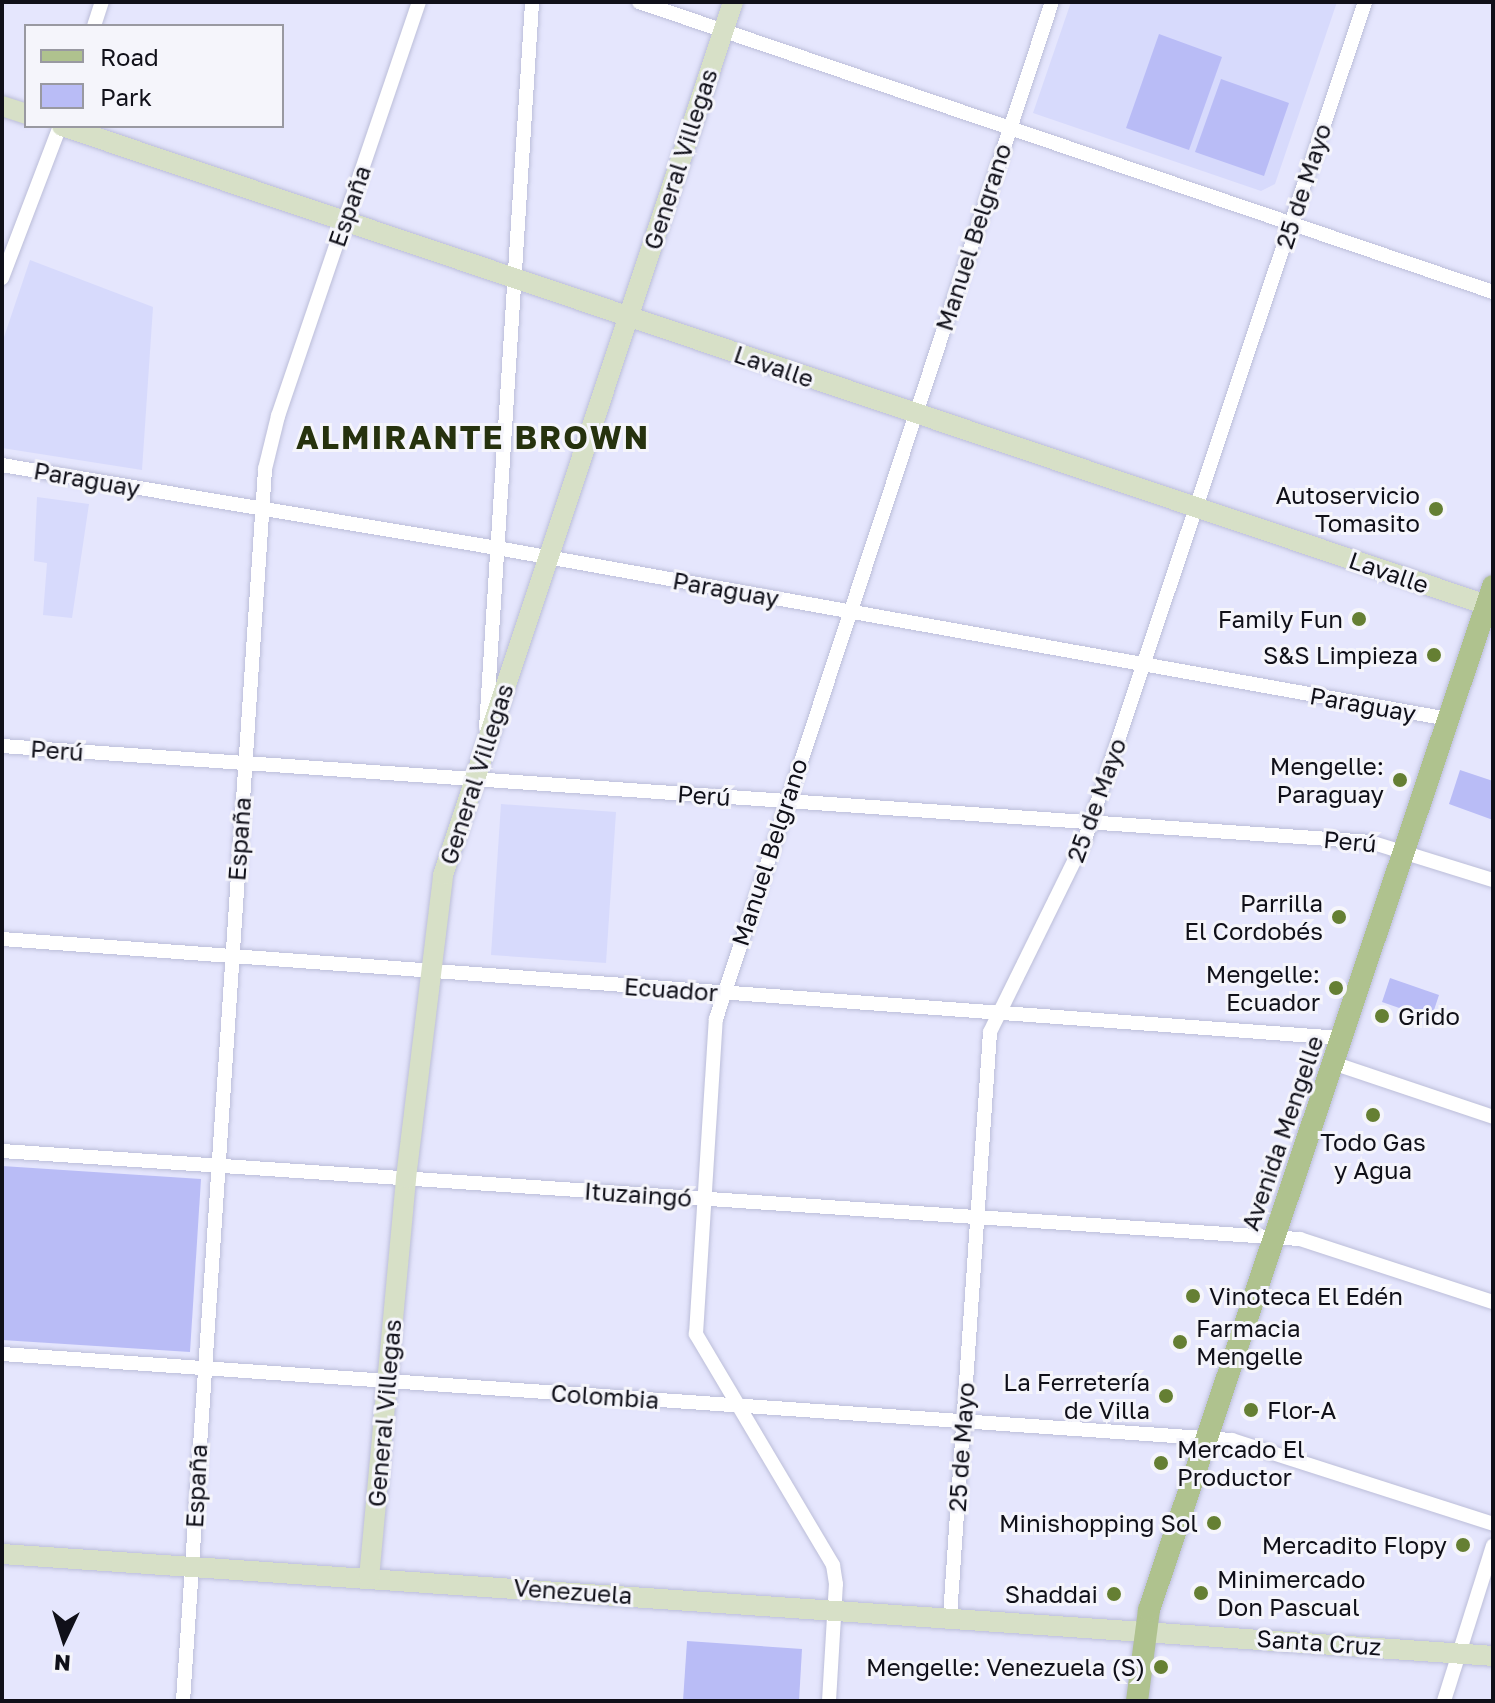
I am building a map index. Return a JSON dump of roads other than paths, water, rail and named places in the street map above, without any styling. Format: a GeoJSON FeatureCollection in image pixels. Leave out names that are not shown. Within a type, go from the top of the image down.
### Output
{"type":"FeatureCollection","features":[{"type":"Feature","properties":{"kind":"main road","name":"Avenida Mengelle"},"geometry":{"type":"LineString","coordinates":[[1137,1701],[1144,1629],[1448,719],[1491,600]]}},
{"type":"Feature","properties":{"kind":"street"},"geometry":{"type":"LineString","coordinates":[[95,24],[102,2]]}},
{"type":"Feature","properties":{"kind":"street","name":"España"},"geometry":{"type":"LineString","coordinates":[[183,1701],[262,509],[274,430],[419,2]]}},
{"type":"Feature","properties":{"kind":"street"},"geometry":{"type":"LineString","coordinates":[[485,745],[532,2]]}},
{"type":"Feature","properties":{"kind":"street"},"geometry":{"type":"LineString","coordinates":[[639,2],[1493,292]]}},
{"type":"Feature","properties":{"kind":"street","name":"General Villegas"},"geometry":{"type":"LineString","coordinates":[[369,1578],[406,1178],[443,875],[733,2]]}},
{"type":"Feature","properties":{"kind":"street","name":"Manuel Belgrano"},"geometry":{"type":"LineString","coordinates":[[829,1701],[835,1609],[833,1565],[696,1334],[722,993],[1052,2]]}},
{"type":"Feature","properties":{"kind":"street","name":"25 de Mayo"},"geometry":{"type":"LineString","coordinates":[[950,1616],[987,1048],[998,1013],[1090,822],[1365,2]]}},
{"type":"Feature","properties":{"kind":"street"},"geometry":{"type":"LineString","coordinates":[[2,106],[24,113]]}},
{"type":"Feature","properties":{"kind":"street"},"geometry":{"type":"LineString","coordinates":[[2,278],[60,128]]}},
{"type":"Feature","properties":{"kind":"street","name":"Lavalle"},"geometry":{"type":"LineString","coordinates":[[67,128],[1196,507],[1491,600]]}},
{"type":"Feature","properties":{"kind":"street","name":"Paraguay"},"geometry":{"type":"LineString","coordinates":[[2,465],[497,548],[1448,719]]}},
{"type":"Feature","properties":{"kind":"street","name":"Perú"},"geometry":{"type":"LineString","coordinates":[[2,746],[1370,842],[1493,880]]}},
{"type":"Feature","properties":{"kind":"street","name":"Ecuador"},"geometry":{"type":"LineString","coordinates":[[2,939],[1341,1038]]}},
{"type":"Feature","properties":{"kind":"street"},"geometry":{"type":"LineString","coordinates":[[1333,1063],[1493,1117]]}},
{"type":"Feature","properties":{"kind":"street","name":"Ituzaingó"},"geometry":{"type":"LineString","coordinates":[[2,1151],[1274,1237],[1326,1244],[1493,1302]]}},
{"type":"Feature","properties":{"kind":"street","name":"Colombia"},"geometry":{"type":"LineString","coordinates":[[2,1354],[1207,1437],[1264,1447],[1493,1524]]}},
{"type":"Feature","properties":{"kind":"street"},"geometry":{"type":"LineString","coordinates":[[1444,1701],[1493,1546]]}},
{"type":"Feature","properties":{"kind":"street","name":"Venezuela"},"geometry":{"type":"LineString","coordinates":[[2,1554],[1144,1629]]}},
{"type":"Feature","properties":{"kind":"street","name":"Santa Cruz"},"geometry":{"type":"LineString","coordinates":[[1144,1629],[1493,1656]]}},
{"type":"Feature","properties":{"kind":"place","name":"Autoservicio Tomasito"},"geometry":{"type":"Point","coordinates":[1436,509]}},
{"type":"Feature","properties":{"kind":"place","name":"Family Fun"},"geometry":{"type":"Point","coordinates":[1359,619]}},
{"type":"Feature","properties":{"kind":"place","name":"S&S Limpieza"},"geometry":{"type":"Point","coordinates":[1434,655]}},
{"type":"Feature","properties":{"kind":"place","name":"Mengelle: Paraguay"},"geometry":{"type":"Point","coordinates":[1400,780]}},
{"type":"Feature","properties":{"kind":"place","name":"Parrilla El Cordobés"},"geometry":{"type":"Point","coordinates":[1339,917]}},
{"type":"Feature","properties":{"kind":"place","name":"Mengelle: Ecuador"},"geometry":{"type":"Point","coordinates":[1336,988]}},
{"type":"Feature","properties":{"kind":"place","name":"Grido"},"geometry":{"type":"Point","coordinates":[1382,1016]}},
{"type":"Feature","properties":{"kind":"place","name":"Todo Gas y Agua"},"geometry":{"type":"Point","coordinates":[1373,1115]}},
{"type":"Feature","properties":{"kind":"place","name":"Vinoteca El Edén"},"geometry":{"type":"Point","coordinates":[1193,1296]}},
{"type":"Feature","properties":{"kind":"place","name":"Farmacia Mengelle"},"geometry":{"type":"Point","coordinates":[1180,1342]}},
{"type":"Feature","properties":{"kind":"place","name":"La Ferretería de Villa"},"geometry":{"type":"Point","coordinates":[1166,1396]}},
{"type":"Feature","properties":{"kind":"place","name":"Flor-A"},"geometry":{"type":"Point","coordinates":[1251,1410]}},
{"type":"Feature","properties":{"kind":"place","name":"Mercado El Productor"},"geometry":{"type":"Point","coordinates":[1161,1463]}},
{"type":"Feature","properties":{"kind":"place","name":"Minishopping Sol"},"geometry":{"type":"Point","coordinates":[1214,1523]}},
{"type":"Feature","properties":{"kind":"place","name":"Mercadito Flopy"},"geometry":{"type":"Point","coordinates":[1463,1545]}},
{"type":"Feature","properties":{"kind":"place","name":"Minimercado Don Pascual"},"geometry":{"type":"Point","coordinates":[1201,1593]}},
{"type":"Feature","properties":{"kind":"place","name":"Shaddai"},"geometry":{"type":"Point","coordinates":[1114,1594]}},
{"type":"Feature","properties":{"kind":"place","name":"Mengelle: Venezuela (S)"},"geometry":{"type":"Point","coordinates":[1161,1667]}},
{"type":"Feature","properties":{"kind":"district","name":"ALMIRANTE BROWN"},"geometry":{"type":"Point","coordinates":[473,437]}}]}
